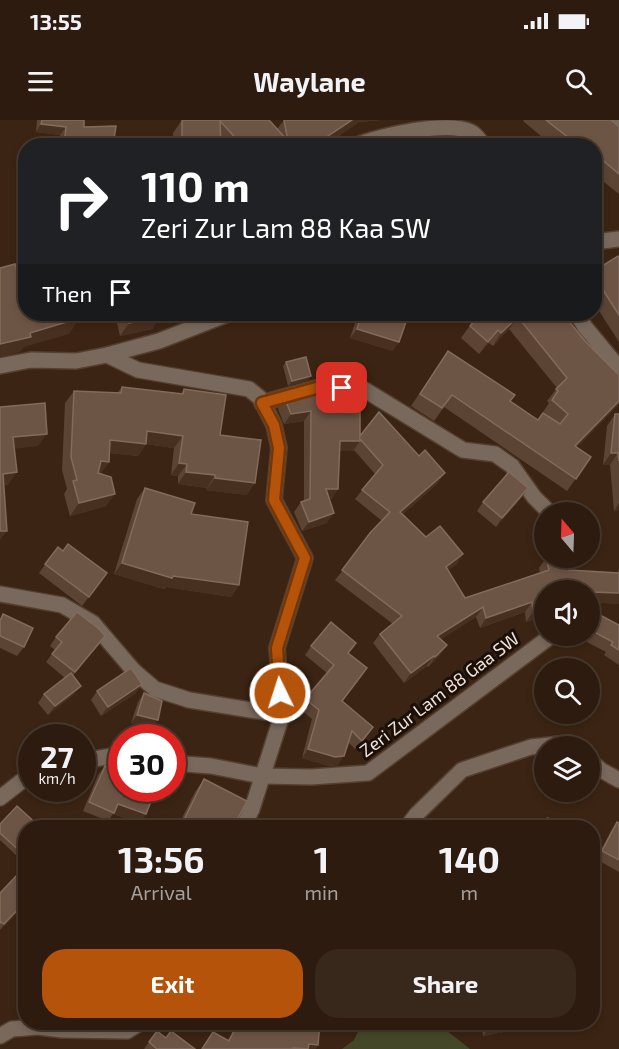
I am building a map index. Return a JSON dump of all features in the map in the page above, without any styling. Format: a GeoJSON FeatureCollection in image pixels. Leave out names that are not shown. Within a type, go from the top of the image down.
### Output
{"type":"FeatureCollection","features":[{"type":"Feature","properties":{"kind":"street"},"geometry":{"type":"LineString","coordinates":[[612,120],[619,126]]}},
{"type":"Feature","properties":{"kind":"street"},"geometry":{"type":"LineString","coordinates":[[389,138],[432,128],[454,127],[473,132],[478,138]]}},
{"type":"Feature","properties":{"kind":"street"},"geometry":{"type":"LineString","coordinates":[[602,241],[619,239]]}},
{"type":"Feature","properties":{"kind":"street"},"geometry":{"type":"LineString","coordinates":[[0,366],[31,360],[76,361],[107,355],[159,341],[210,321]]}},
{"type":"Feature","properties":{"kind":"street"},"geometry":{"type":"LineString","coordinates":[[581,321],[619,368]]}},
{"type":"Feature","properties":{"kind":"street"},"geometry":{"type":"LineString","coordinates":[[107,355],[138,370],[249,390],[260,398],[274,425],[279,448],[274,500],[305,558],[277,648],[282,715],[246,820]]}},
{"type":"Feature","properties":{"kind":"street"},"geometry":{"type":"LineString","coordinates":[[262,403],[320,387],[364,390],[463,450],[495,454],[512,466],[539,502]]}},
{"type":"Feature","properties":{"kind":"street"},"geometry":{"type":"LineString","coordinates":[[0,594],[62,605],[93,623],[134,671],[155,689],[189,700],[282,715]]}},
{"type":"Feature","properties":{"kind":"street","name":"Zeri Zur Lam 88 Gaa SW"},"geometry":{"type":"LineString","coordinates":[[186,764],[211,766],[262,777],[311,777],[368,773],[538,646]]}},
{"type":"Feature","properties":{"kind":"street"},"geometry":{"type":"LineString","coordinates":[[412,820],[462,770],[534,747]]}},
{"type":"Feature","properties":{"kind":"street"},"geometry":{"type":"LineString","coordinates":[[600,769],[619,780]]}},
{"type":"Feature","properties":{"kind":"street"},"geometry":{"type":"LineString","coordinates":[[0,798],[18,784]]}},
{"type":"Feature","properties":{"kind":"street"},"geometry":{"type":"LineString","coordinates":[[0,1036],[12,1029],[18,1029]]}},
{"type":"Feature","properties":{"kind":"street"},"geometry":{"type":"LineString","coordinates":[[62,1030],[129,1030]]}},
{"type":"Feature","properties":{"kind":"green space"},"geometry":{"type":"Polygon","coordinates":[[[359,1030],[446,1030],[470,1049],[342,1049],[354,1040],[359,1030]]]}},
{"type":"Feature","properties":{"kind":"building"},"geometry":{"type":"Polygon","coordinates":[[[42,120],[84,120],[84,127],[116,126],[114,138],[65,138],[66,127],[41,124],[42,120]]]}},
{"type":"Feature","properties":{"kind":"building"},"geometry":{"type":"Polygon","coordinates":[[[182,120],[269,120],[285,138],[236,138],[220,121],[221,138],[182,138],[182,120]]]}},
{"type":"Feature","properties":{"kind":"building"},"geometry":{"type":"Polygon","coordinates":[[[284,120],[352,120],[325,138],[287,138],[284,120]]]}},
{"type":"Feature","properties":{"kind":"building"},"geometry":{"type":"Polygon","coordinates":[[[546,120],[611,120],[619,127],[619,174],[602,160],[602,138],[569,138],[546,120]]]}},
{"type":"Feature","properties":{"kind":"building"},"geometry":{"type":"Polygon","coordinates":[[[618,256],[619,315],[602,288],[602,266],[618,256]]]}},
{"type":"Feature","properties":{"kind":"building"},"geometry":{"type":"Polygon","coordinates":[[[15,264],[18,274],[18,321],[70,321],[30,333],[31,337],[0,344],[0,268],[15,264]]]}},
{"type":"Feature","properties":{"kind":"building"},"geometry":{"type":"Polygon","coordinates":[[[360,321],[406,322],[399,342],[357,329],[360,321]]]}},
{"type":"Feature","properties":{"kind":"building"},"geometry":{"type":"Polygon","coordinates":[[[475,321],[514,321],[501,333],[498,330],[488,342],[470,326],[475,321]]]}},
{"type":"Feature","properties":{"kind":"building"},"geometry":{"type":"Polygon","coordinates":[[[521,321],[569,321],[619,375],[619,401],[575,446],[591,457],[576,479],[452,395],[442,408],[420,394],[448,351],[515,395],[510,401],[538,420],[543,413],[560,424],[568,414],[552,400],[558,391],[556,389],[567,378],[521,321]]]}},
{"type":"Feature","properties":{"kind":"building"},"geometry":{"type":"Polygon","coordinates":[[[306,357],[311,376],[292,381],[286,362],[306,357]]]}},
{"type":"Feature","properties":{"kind":"building"},"geometry":{"type":"Polygon","coordinates":[[[122,387],[183,394],[184,389],[226,395],[220,435],[261,440],[255,483],[186,472],[187,464],[179,463],[183,436],[147,431],[146,444],[110,440],[109,462],[101,461],[98,473],[111,477],[115,494],[79,503],[73,481],[77,480],[71,457],[74,391],[121,393],[122,387]]]}},
{"type":"Feature","properties":{"kind":"building"},"geometry":{"type":"Polygon","coordinates":[[[320,389],[360,390],[360,436],[379,412],[419,456],[425,450],[445,473],[400,512],[426,537],[440,526],[463,554],[446,567],[465,598],[549,570],[548,568],[619,573],[619,593],[600,592],[600,580],[534,580],[534,612],[532,602],[486,618],[483,607],[437,636],[447,645],[435,657],[411,673],[380,634],[402,616],[342,570],[370,533],[390,512],[362,490],[383,465],[360,439],[360,441],[340,441],[338,489],[326,489],[334,513],[309,522],[301,502],[310,499],[311,411],[291,414],[285,399],[320,389]]]}},
{"type":"Feature","properties":{"kind":"building"},"geometry":{"type":"Polygon","coordinates":[[[45,403],[47,434],[13,437],[17,472],[3,474],[7,531],[0,531],[0,407],[45,403]]]}},
{"type":"Feature","properties":{"kind":"building"},"geometry":{"type":"Polygon","coordinates":[[[615,414],[619,414],[619,461],[618,453],[611,453],[615,414]]]}},
{"type":"Feature","properties":{"kind":"building"},"geometry":{"type":"Polygon","coordinates":[[[509,472],[528,488],[502,518],[483,502],[509,472]]]}},
{"type":"Feature","properties":{"kind":"building"},"geometry":{"type":"Polygon","coordinates":[[[145,488],[195,503],[191,514],[248,522],[239,585],[173,576],[172,578],[122,563],[145,488]]]}},
{"type":"Feature","properties":{"kind":"building"},"geometry":{"type":"Polygon","coordinates":[[[68,544],[107,573],[89,597],[45,564],[58,547],[63,551],[68,544]]]}},
{"type":"Feature","properties":{"kind":"building"},"geometry":{"type":"Polygon","coordinates":[[[77,612],[105,636],[75,672],[52,654],[62,642],[56,637],[77,612]]]}},
{"type":"Feature","properties":{"kind":"building"},"geometry":{"type":"Polygon","coordinates":[[[3,614],[33,628],[24,647],[0,636],[0,621],[3,614]]]}},
{"type":"Feature","properties":{"kind":"building"},"geometry":{"type":"Polygon","coordinates":[[[600,615],[619,625],[619,650],[611,645],[613,642],[600,635],[600,615]]]}},
{"type":"Feature","properties":{"kind":"building"},"geometry":{"type":"Polygon","coordinates":[[[331,622],[356,643],[348,653],[367,668],[342,701],[373,727],[362,741],[352,731],[344,756],[335,757],[308,749],[319,710],[305,699],[334,665],[311,646],[331,622]]]}},
{"type":"Feature","properties":{"kind":"building"},"geometry":{"type":"Polygon","coordinates":[[[131,668],[142,684],[108,707],[97,691],[131,668]]]}},
{"type":"Feature","properties":{"kind":"building"},"geometry":{"type":"Polygon","coordinates":[[[71,673],[81,686],[55,706],[44,694],[71,673]]]}},
{"type":"Feature","properties":{"kind":"building"},"geometry":{"type":"Polygon","coordinates":[[[144,693],[162,701],[158,720],[137,715],[144,693]]]}},
{"type":"Feature","properties":{"kind":"building"},"geometry":{"type":"Polygon","coordinates":[[[105,766],[108,767],[108,802],[151,802],[146,814],[118,804],[114,813],[89,802],[96,802],[96,786],[105,766]]]}},
{"type":"Feature","properties":{"kind":"building"},"geometry":{"type":"Polygon","coordinates":[[[204,779],[247,801],[237,820],[184,820],[204,779]]]}},
{"type":"Feature","properties":{"kind":"building"},"geometry":{"type":"Polygon","coordinates":[[[17,806],[32,820],[18,820],[18,850],[0,833],[0,824],[17,806]]]}},
{"type":"Feature","properties":{"kind":"building"},"geometry":{"type":"Polygon","coordinates":[[[617,822],[619,823],[619,860],[602,851],[617,822]]]}},
{"type":"Feature","properties":{"kind":"building"},"geometry":{"type":"Polygon","coordinates":[[[18,876],[18,909],[4,924],[0,923],[0,893],[18,876]]]}},
{"type":"Feature","properties":{"kind":"building"},"geometry":{"type":"Polygon","coordinates":[[[234,1030],[319,1030],[318,1045],[309,1044],[308,1049],[202,1049],[213,1032],[229,1041],[234,1030]]]}},
{"type":"Feature","properties":{"kind":"building"},"geometry":{"type":"Polygon","coordinates":[[[157,1031],[166,1038],[171,1031],[195,1049],[157,1049],[149,1042],[157,1031]]]}},
{"type":"Feature","properties":{"kind":"route"},"geometry":{"type":"LineString","coordinates":[[280,693],[277,648],[305,558],[274,500],[279,448],[274,425],[262,403],[320,387],[342,388]]}}]}
